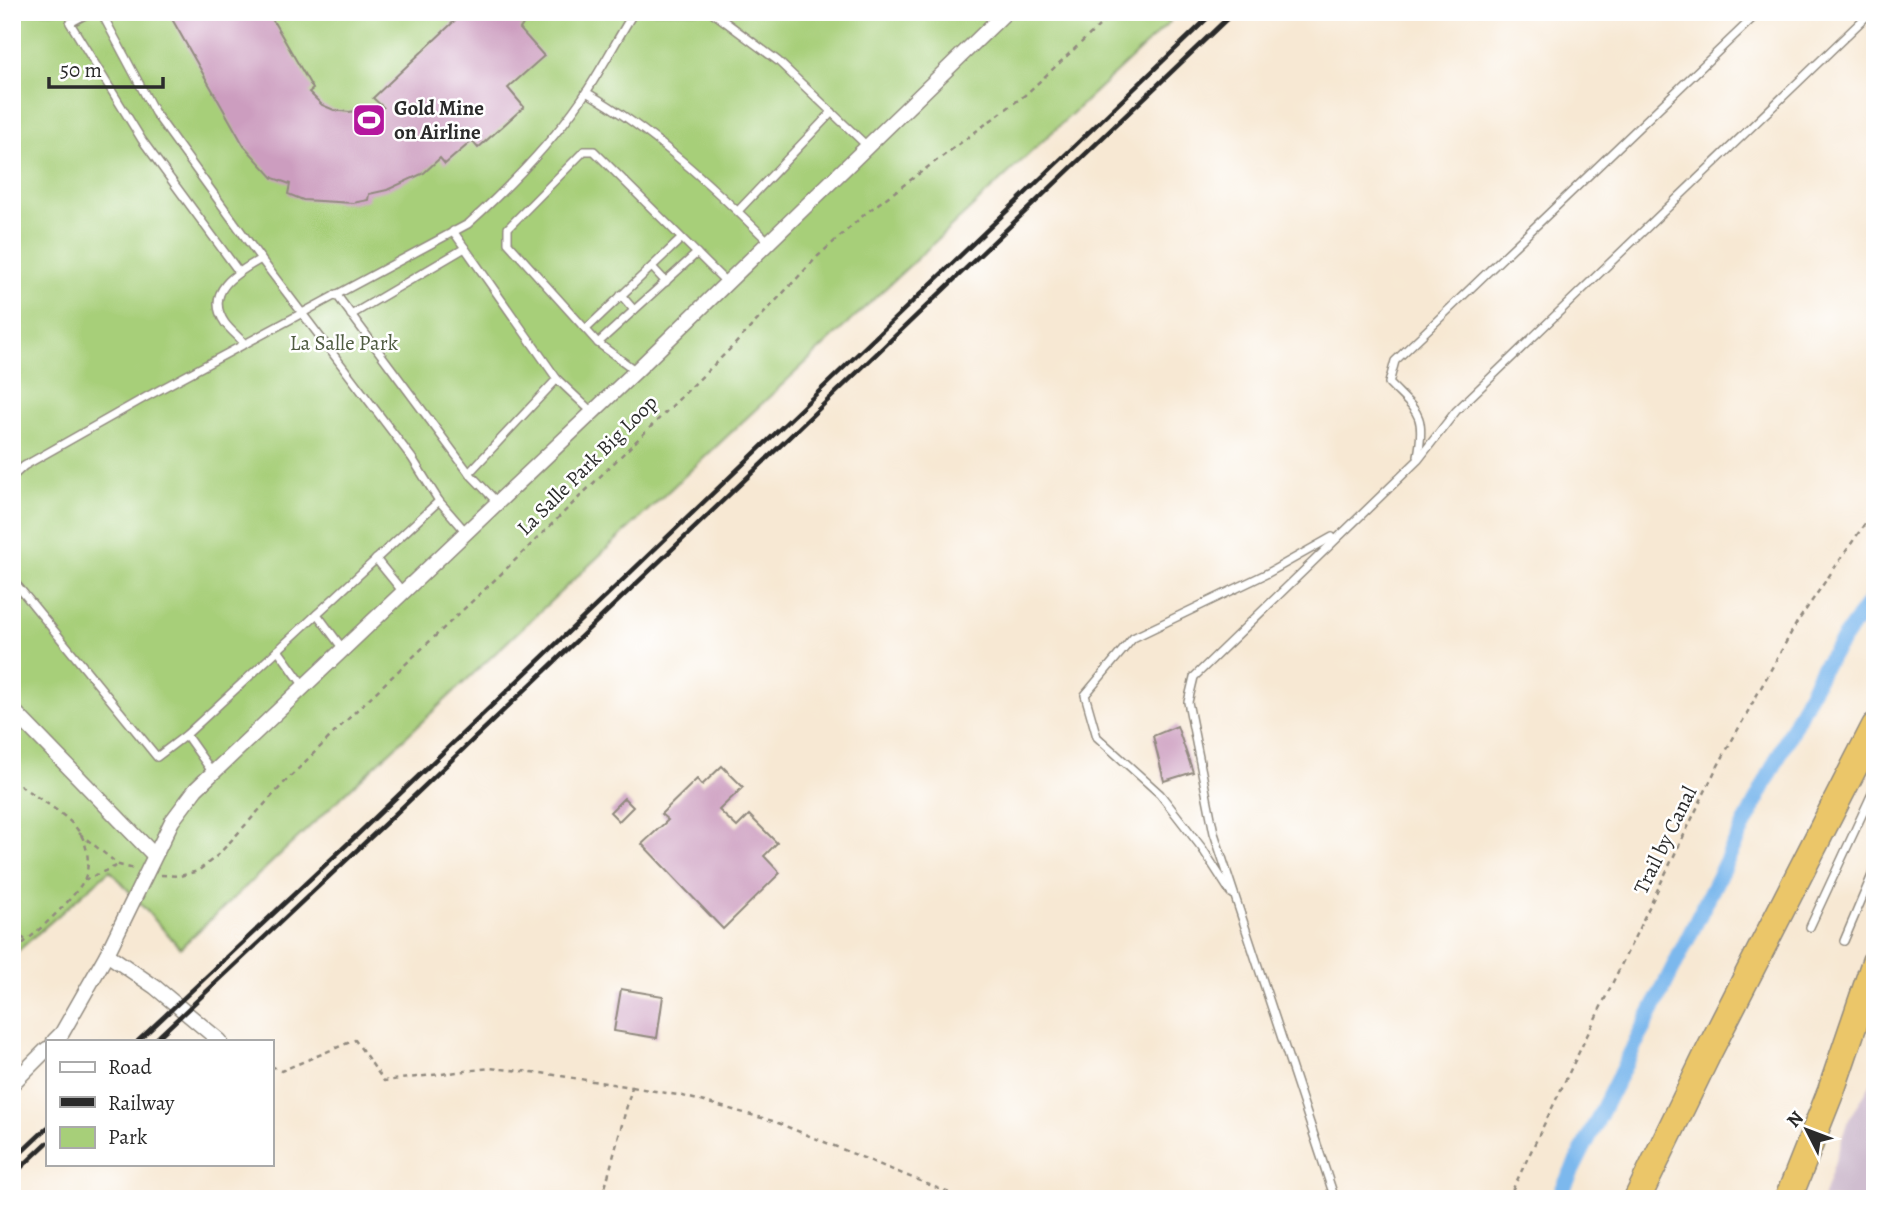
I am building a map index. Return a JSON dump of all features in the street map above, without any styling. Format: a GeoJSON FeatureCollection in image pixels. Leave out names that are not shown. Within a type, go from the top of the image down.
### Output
{"type":"FeatureCollection","features":[{"type":"Feature","properties":{"kind":"highway"},"geometry":{"type":"LineString","coordinates":[[1637,1199],[1708,1053],[1875,726]]}},
{"type":"Feature","properties":{"kind":"highway"},"geometry":{"type":"LineString","coordinates":[[1788,1199],[1831,1091],[1875,962]]}},
{"type":"Feature","properties":{"kind":"street"},"geometry":{"type":"LineString","coordinates":[[55,1040],[62,1033],[107,954],[172,821],[196,789],[636,371],[1006,12]]}},
{"type":"Feature","properties":{"kind":"street"},"geometry":{"type":"LineString","coordinates":[[12,709],[154,855]]}},
{"type":"Feature","properties":{"kind":"street"},"geometry":{"type":"LineString","coordinates":[[107,954],[155,987],[219,1040]]}},
{"type":"Feature","properties":{"kind":"street"},"geometry":{"type":"LineString","coordinates":[[12,1084],[46,1050]]}},
{"type":"Feature","properties":{"kind":"lane"},"geometry":{"type":"LineString","coordinates":[[90,12],[70,23],[142,140],[239,272]]}},
{"type":"Feature","properties":{"kind":"lane"},"geometry":{"type":"LineString","coordinates":[[101,12],[155,113],[261,259],[412,458],[439,501],[466,532]]}},
{"type":"Feature","properties":{"kind":"lane"},"geometry":{"type":"LineString","coordinates":[[12,477],[24,466],[468,224],[535,158],[586,92],[634,12]]}},
{"type":"Feature","properties":{"kind":"lane"},"geometry":{"type":"LineString","coordinates":[[712,12],[778,61],[866,145]]}},
{"type":"Feature","properties":{"kind":"lane"},"geometry":{"type":"LineString","coordinates":[[1418,460],[1422,434],[1417,410],[1389,383],[1395,361],[1759,12]]}},
{"type":"Feature","properties":{"kind":"lane"},"geometry":{"type":"LineString","coordinates":[[1335,1199],[1214,833],[1188,702],[1194,677],[1418,460],[1456,411],[1871,12]]}},
{"type":"Feature","properties":{"kind":"lane"},"geometry":{"type":"LineString","coordinates":[[586,92],[646,131],[738,211],[768,241]]}},
{"type":"Feature","properties":{"kind":"lane"},"geometry":{"type":"LineString","coordinates":[[738,211],[831,112]]}},
{"type":"Feature","properties":{"kind":"lane"},"geometry":{"type":"LineString","coordinates":[[636,371],[598,343],[508,243],[508,228],[584,151],[594,151],[726,282]]}},
{"type":"Feature","properties":{"kind":"lane"},"geometry":{"type":"LineString","coordinates":[[453,231],[557,379],[592,412]]}},
{"type":"Feature","properties":{"kind":"lane"},"geometry":{"type":"LineString","coordinates":[[586,329],[681,239]]}},
{"type":"Feature","properties":{"kind":"lane"},"geometry":{"type":"LineString","coordinates":[[351,315],[465,248]]}},
{"type":"Feature","properties":{"kind":"lane"},"geometry":{"type":"LineString","coordinates":[[598,343],[697,253]]}},
{"type":"Feature","properties":{"kind":"lane"},"geometry":{"type":"LineString","coordinates":[[245,344],[224,321],[218,304],[224,284],[261,259]]}},
{"type":"Feature","properties":{"kind":"lane"},"geometry":{"type":"LineString","coordinates":[[652,267],[666,282]]}},
{"type":"Feature","properties":{"kind":"lane"},"geometry":{"type":"LineString","coordinates":[[336,294],[469,473],[497,502]]}},
{"type":"Feature","properties":{"kind":"lane"},"geometry":{"type":"LineString","coordinates":[[621,295],[634,310]]}},
{"type":"Feature","properties":{"kind":"lane"},"geometry":{"type":"LineString","coordinates":[[469,473],[557,379]]}},
{"type":"Feature","properties":{"kind":"lane"},"geometry":{"type":"LineString","coordinates":[[12,579],[158,757],[186,736],[439,501]]}},
{"type":"Feature","properties":{"kind":"lane"},"geometry":{"type":"LineString","coordinates":[[1237,903],[1202,848],[1160,794],[1097,737],[1084,695],[1133,638],[1268,573],[1342,532]]}},
{"type":"Feature","properties":{"kind":"lane"},"geometry":{"type":"LineString","coordinates":[[376,559],[403,592]]}},
{"type":"Feature","properties":{"kind":"lane"},"geometry":{"type":"LineString","coordinates":[[317,614],[343,649]]}},
{"type":"Feature","properties":{"kind":"lane"},"geometry":{"type":"LineString","coordinates":[[278,650],[304,686]]}},
{"type":"Feature","properties":{"kind":"lane"},"geometry":{"type":"LineString","coordinates":[[186,736],[213,773]]}},
{"type":"Feature","properties":{"kind":"lane"},"geometry":{"type":"LineString","coordinates":[[1810,927],[1875,787]]}},
{"type":"Feature","properties":{"kind":"lane"},"geometry":{"type":"LineString","coordinates":[[1844,941],[1875,867]]}},
{"type":"Feature","properties":{"kind":"path","name":"La Salle Park Big Loop"},"geometry":{"type":"LineString","coordinates":[[12,779],[63,816],[79,833],[119,865],[180,876],[198,871],[218,855],[283,784],[359,708],[501,574],[734,345],[818,256],[866,214],[1025,94],[1114,12]]}},
{"type":"Feature","properties":{"kind":"path","name":"Trail by Canal"},"geometry":{"type":"LineString","coordinates":[[1508,1199],[1714,774],[1796,624],[1875,509]]}},
{"type":"Feature","properties":{"kind":"path"},"geometry":{"type":"LineString","coordinates":[[12,952],[28,941],[74,894],[84,880],[88,860],[79,833]]}},
{"type":"Feature","properties":{"kind":"path"},"geometry":{"type":"LineString","coordinates":[[84,880],[119,865]]}},
{"type":"Feature","properties":{"kind":"path"},"geometry":{"type":"LineString","coordinates":[[12,932],[28,941]]}},
{"type":"Feature","properties":{"kind":"path"},"geometry":{"type":"LineString","coordinates":[[273,1067],[281,1071],[355,1040],[384,1081],[490,1068],[541,1073],[683,1096],[773,1121],[964,1199]]}},
{"type":"Feature","properties":{"kind":"path"},"geometry":{"type":"LineString","coordinates":[[602,1199],[632,1087]]}},
{"type":"Feature","properties":{"kind":"shaded area"},"geometry":{"type":"Polygon","coordinates":[[[1875,1076],[1875,1199],[1823,1199],[1847,1123],[1875,1076]]]}},
{"type":"Feature","properties":{"kind":"green space","name":"La Salle Park"},"geometry":{"type":"Polygon","coordinates":[[[12,12],[1162,12],[1170,22],[180,948],[110,870],[12,956],[12,12]]]}},
{"type":"Feature","properties":{"kind":"building","name":"Gold Mine on Airline"},"geometry":{"type":"Polygon","coordinates":[[[168,12],[268,12],[313,89],[309,92],[322,105],[349,112],[383,107],[373,98],[464,12],[531,12],[520,29],[544,56],[508,88],[524,107],[478,148],[472,141],[445,164],[440,158],[424,173],[387,190],[369,194],[368,200],[353,203],[303,200],[288,194],[290,184],[273,178],[244,146],[168,12]]]}},
{"type":"Feature","properties":{"kind":"building"},"geometry":{"type":"Polygon","coordinates":[[[1177,726],[1193,772],[1164,781],[1153,736],[1177,726]]]}},
{"type":"Feature","properties":{"kind":"building"},"geometry":{"type":"Polygon","coordinates":[[[722,766],[743,787],[719,810],[737,827],[749,815],[777,843],[764,856],[780,873],[723,929],[642,844],[668,820],[661,814],[697,779],[702,785],[722,766]]]}},
{"type":"Feature","properties":{"kind":"building"},"geometry":{"type":"Polygon","coordinates":[[[624,798],[633,807],[619,821],[610,812],[624,798]]]}},
{"type":"Feature","properties":{"kind":"building"},"geometry":{"type":"Polygon","coordinates":[[[621,989],[663,996],[657,1038],[614,1031],[621,989]]]}},
{"type":"Feature","properties":{"kind":"waterway"},"geometry":{"type":"LineString","coordinates":[[1558,1199],[1822,669],[1875,594]]}},
{"type":"Feature","properties":{"kind":"railway"},"geometry":{"type":"LineString","coordinates":[[139,1040],[357,835],[1214,12]]}},
{"type":"Feature","properties":{"kind":"railway"},"geometry":{"type":"LineString","coordinates":[[155,1040],[1234,12]]}},
{"type":"Feature","properties":{"kind":"railway"},"geometry":{"type":"LineString","coordinates":[[12,1161],[46,1129]]}},
{"type":"Feature","properties":{"kind":"railway"},"geometry":{"type":"LineString","coordinates":[[12,1176],[46,1144]]}},
{"type":"Feature","properties":{"kind":"place","name":"Gold Mine on Airline"},"geometry":{"type":"Point","coordinates":[369,120]}}]}
